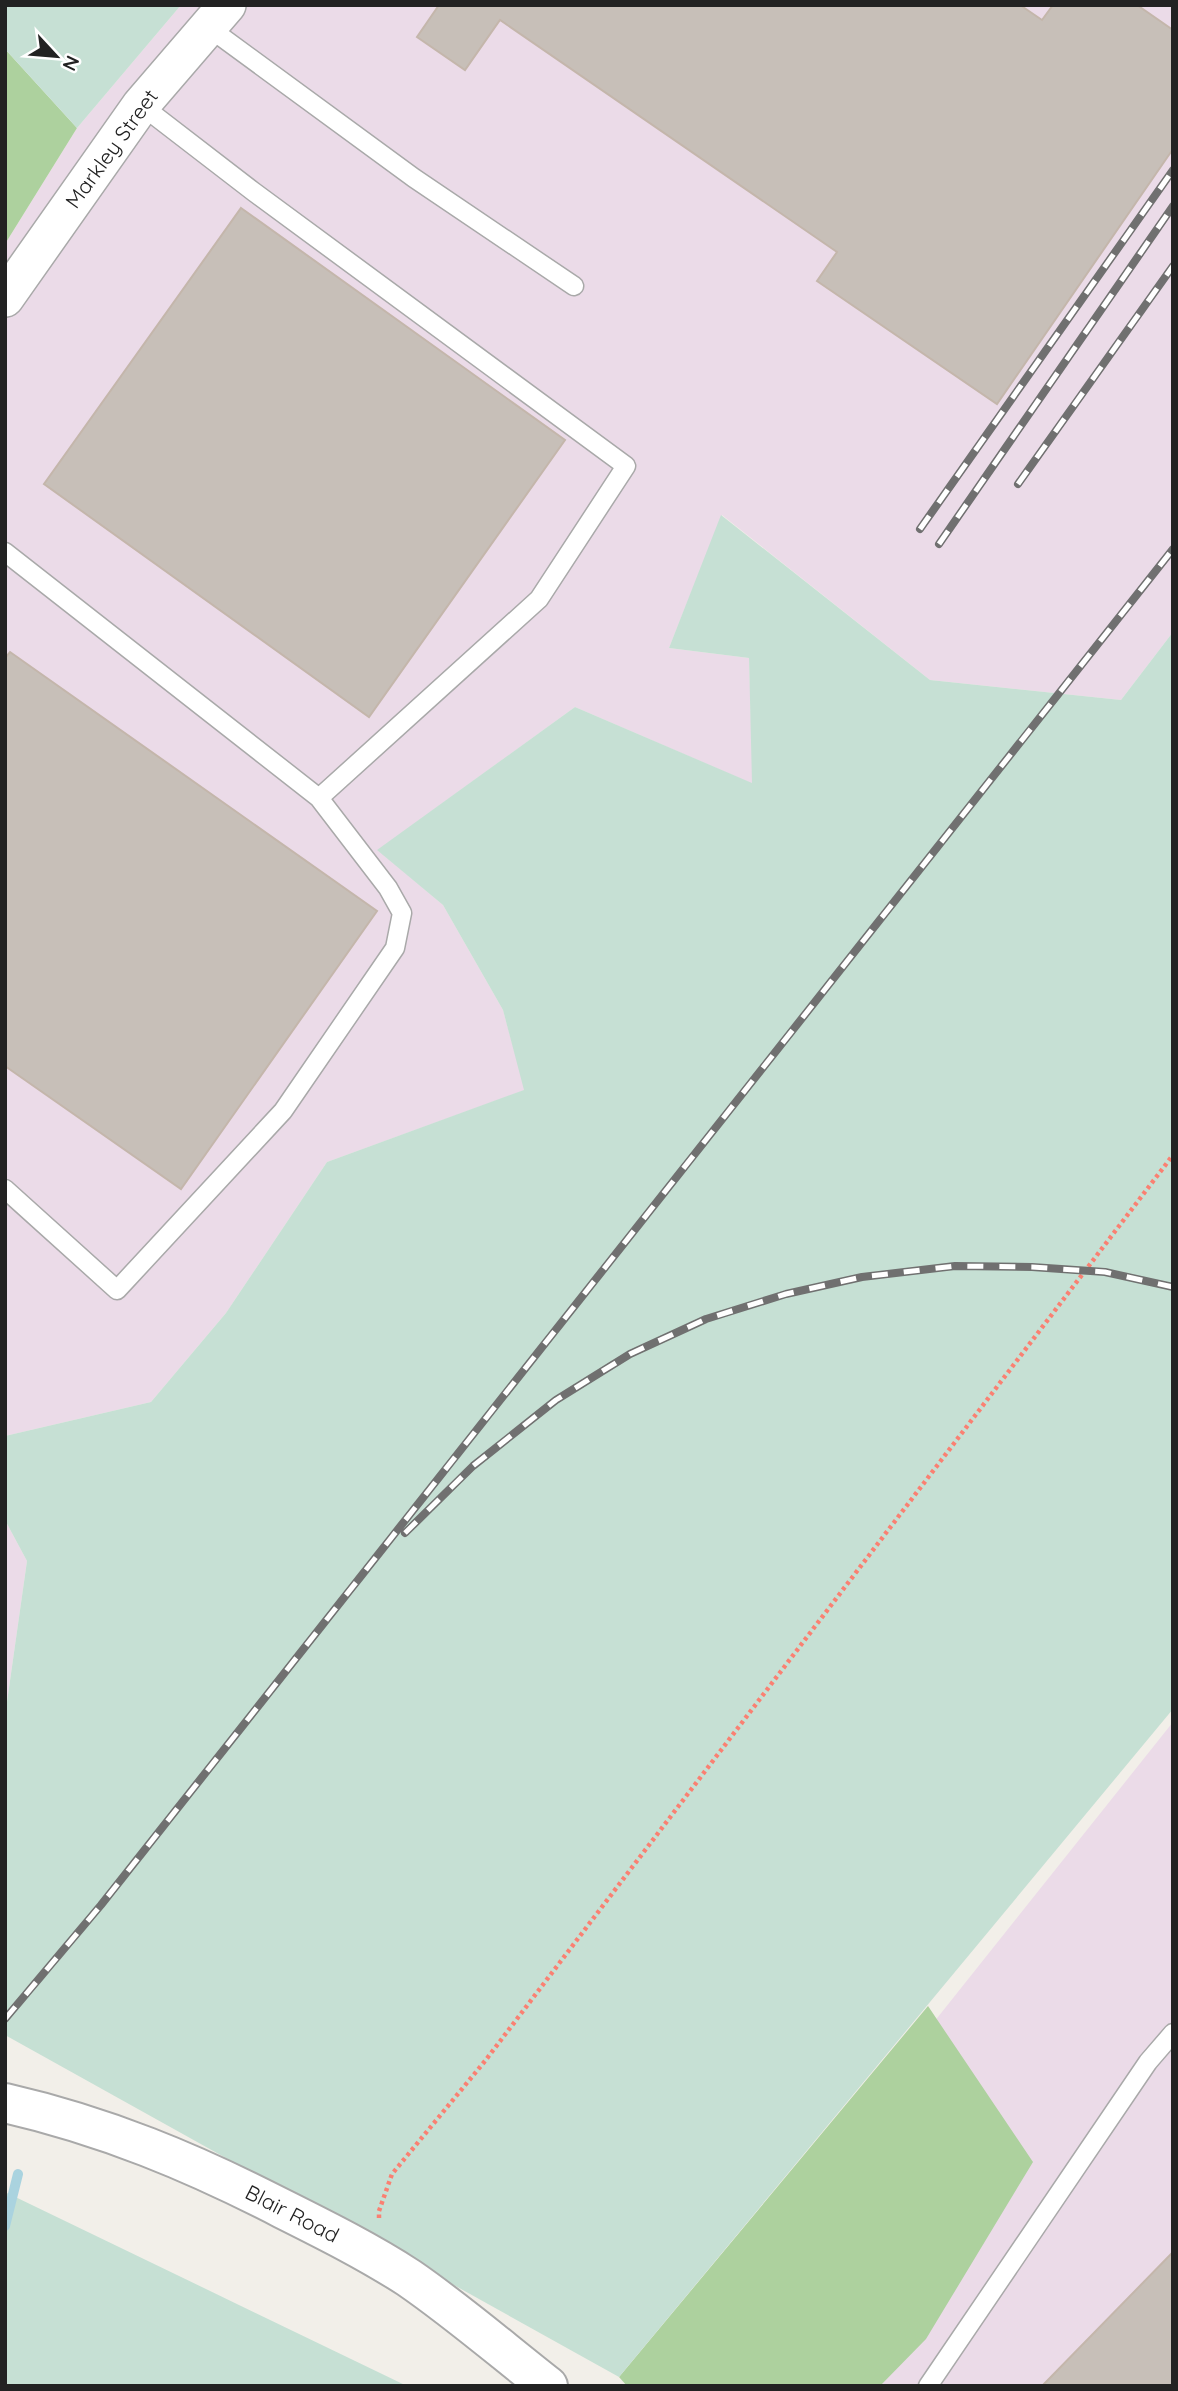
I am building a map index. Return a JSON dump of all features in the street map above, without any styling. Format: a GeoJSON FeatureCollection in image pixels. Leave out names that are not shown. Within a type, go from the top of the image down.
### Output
{"type":"FeatureCollection","features":[{"type":"Feature","properties":{"kind":"street","name":"Markley Street"},"geometry":{"type":"LineString","coordinates":[[5,298],[141,105],[218,16]]}},
{"type":"Feature","properties":{"kind":"street","name":"Blair Road"},"geometry":{"type":"LineString","coordinates":[[5,2103],[51,2114],[138,2142],[240,2187],[327,2231],[409,2278],[548,2386]]}},
{"type":"Feature","properties":{"kind":"lane"},"geometry":{"type":"LineString","coordinates":[[218,16],[414,178],[574,285]]}},
{"type":"Feature","properties":{"kind":"lane"},"geometry":{"type":"LineString","coordinates":[[141,105],[254,192],[626,466],[539,599],[319,798]]}},
{"type":"Feature","properties":{"kind":"lane"},"geometry":{"type":"LineString","coordinates":[[5,552],[319,798],[388,888],[402,913],[395,948],[283,1111],[117,1290],[5,1189]]}},
{"type":"Feature","properties":{"kind":"lane"},"geometry":{"type":"LineString","coordinates":[[928,2386],[1148,2062],[1173,2033]]}},
{"type":"Feature","properties":{"kind":"path"},"geometry":{"type":"LineString","coordinates":[[378,2261],[379,2211],[392,2174],[485,2060],[1173,1155]]}},
{"type":"Feature","properties":{"kind":"shaded area"},"geometry":{"type":"Polygon","coordinates":[[[181,5],[1173,5],[1173,632],[1121,700],[930,680],[722,515],[669,648],[749,658],[753,784],[575,707],[378,850],[443,905],[503,1010],[525,1090],[327,1162],[226,1313],[151,1402],[5,1436],[5,244],[77,128],[181,5]]]}},
{"type":"Feature","properties":{"kind":"shaded area"},"geometry":{"type":"Polygon","coordinates":[[[5,1520],[27,1561],[5,1716],[5,1520]]]}},
{"type":"Feature","properties":{"kind":"shaded area"},"geometry":{"type":"Polygon","coordinates":[[[1173,1722],[1173,2386],[644,2386],[1173,1722]]]}},
{"type":"Feature","properties":{"kind":"green space"},"geometry":{"type":"Polygon","coordinates":[[[5,5],[181,5],[77,128],[5,49],[5,5]]]}},
{"type":"Feature","properties":{"kind":"green space"},"geometry":{"type":"Polygon","coordinates":[[[5,49],[77,128],[5,244],[5,49]]]}},
{"type":"Feature","properties":{"kind":"green space"},"geometry":{"type":"Polygon","coordinates":[[[721,515],[930,680],[1121,700],[1173,632],[1173,1709],[619,2377],[5,2035],[5,1716],[27,1561],[5,1520],[5,1436],[151,1402],[226,1313],[327,1162],[524,1090],[503,1010],[443,905],[377,850],[575,707],[752,783],[749,658],[669,648],[721,515]]]}},
{"type":"Feature","properties":{"kind":"green space"},"geometry":{"type":"Polygon","coordinates":[[[928,2006],[1033,2162],[926,2339],[880,2386],[627,2386],[619,2377],[928,2006]]]}},
{"type":"Feature","properties":{"kind":"green space"},"geometry":{"type":"Polygon","coordinates":[[[5,2192],[407,2386],[5,2386],[5,2192]]]}},
{"type":"Feature","properties":{"kind":"building"},"geometry":{"type":"Polygon","coordinates":[[[439,5],[1020,5],[1042,20],[1053,5],[1137,5],[1173,30],[1173,149],[997,404],[817,281],[837,252],[500,20],[465,70],[417,37],[439,5]]]}},
{"type":"Feature","properties":{"kind":"building"},"geometry":{"type":"Polygon","coordinates":[[[241,208],[565,440],[369,717],[44,484],[241,208]]]}},
{"type":"Feature","properties":{"kind":"building"},"geometry":{"type":"Polygon","coordinates":[[[10,652],[377,911],[181,1189],[5,1066],[5,658],[10,652]]]}},
{"type":"Feature","properties":{"kind":"building"},"geometry":{"type":"Polygon","coordinates":[[[1173,2252],[1173,2386],[1042,2386],[1173,2252]]]}},
{"type":"Feature","properties":{"kind":"waterway"},"geometry":{"type":"LineString","coordinates":[[5,2226],[18,2174]]}},
{"type":"Feature","properties":{"kind":"railway"},"geometry":{"type":"LineString","coordinates":[[920,529],[1173,170]]}},
{"type":"Feature","properties":{"kind":"railway"},"geometry":{"type":"LineString","coordinates":[[939,544],[1173,206]]}},
{"type":"Feature","properties":{"kind":"railway"},"geometry":{"type":"LineString","coordinates":[[1018,484],[1173,266]]}},
{"type":"Feature","properties":{"kind":"railway"},"geometry":{"type":"LineString","coordinates":[[5,2019],[101,1905],[1173,549]]}},
{"type":"Feature","properties":{"kind":"railway"},"geometry":{"type":"LineString","coordinates":[[405,1533],[473,1466],[556,1400],[630,1354],[706,1319],[786,1294],[862,1277],[955,1266],[1105,1272],[1173,1287]]}}]}
